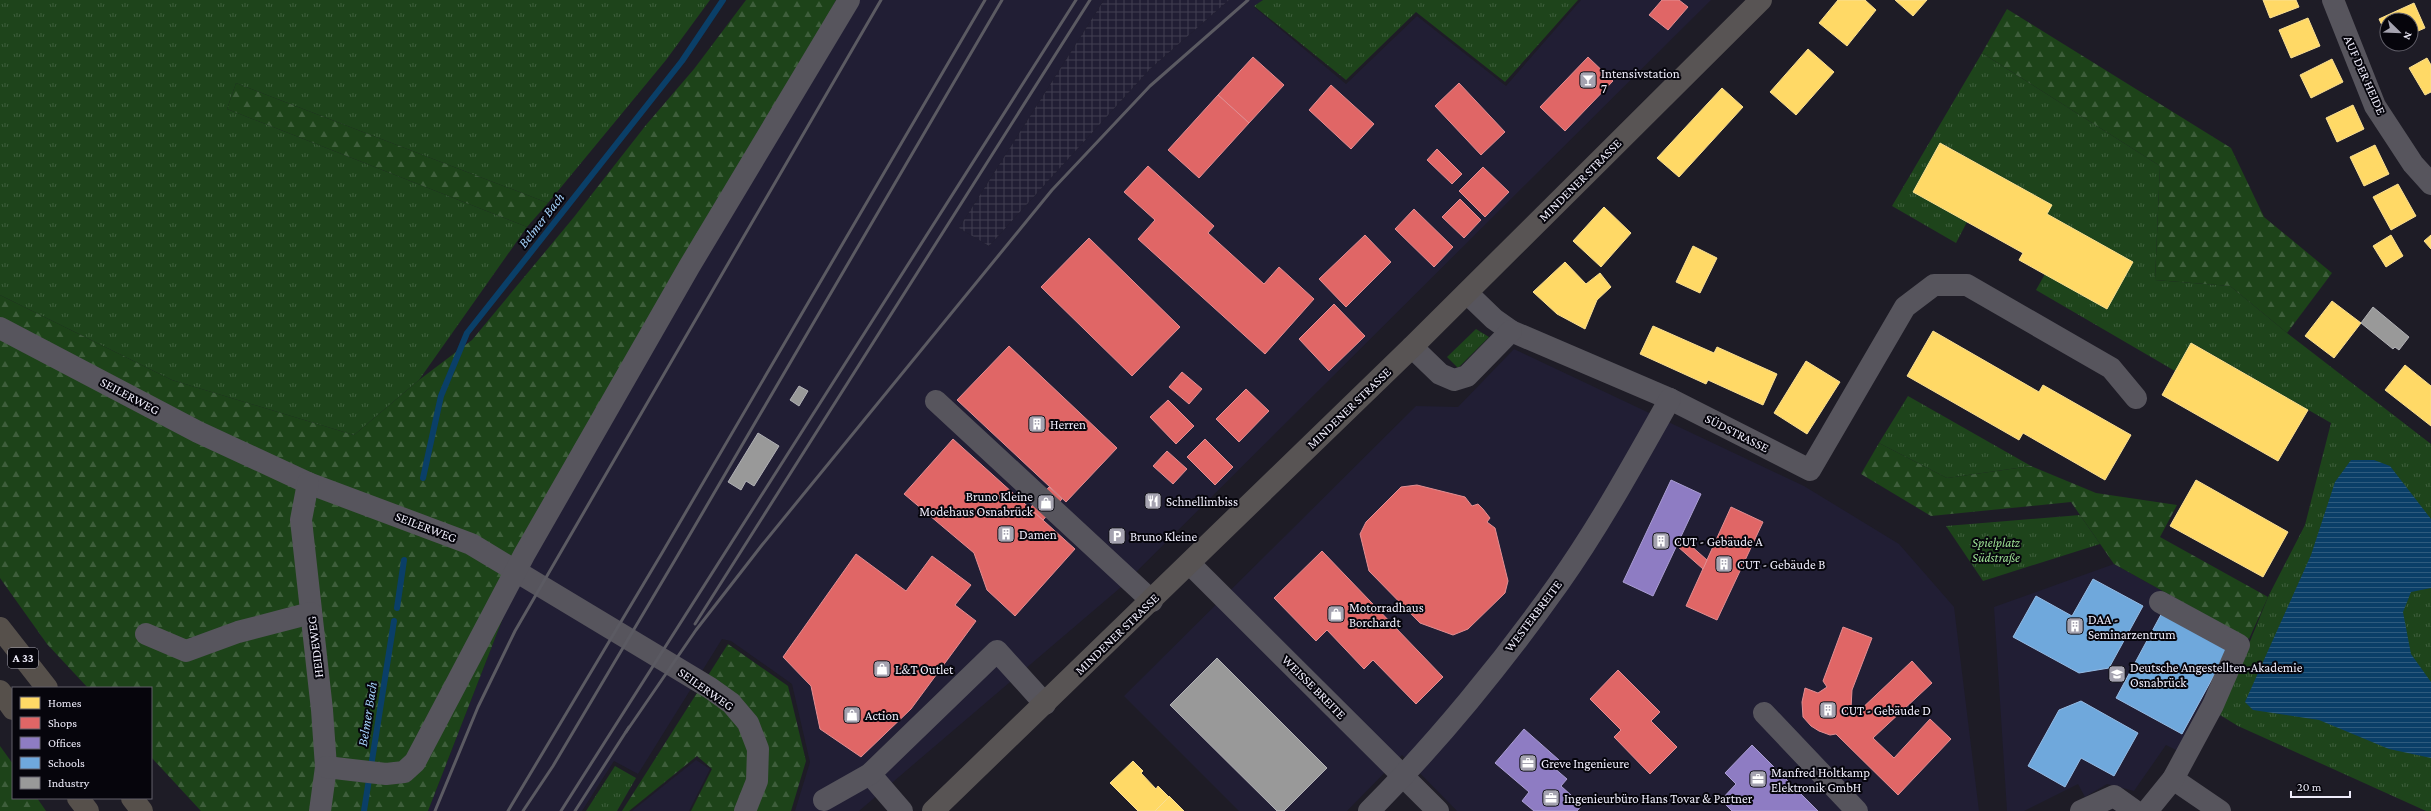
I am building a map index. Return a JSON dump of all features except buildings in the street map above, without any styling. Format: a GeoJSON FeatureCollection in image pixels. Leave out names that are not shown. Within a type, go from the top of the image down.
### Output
{"type":"FeatureCollection","features":[{"type":"Feature","properties":{"kind":"highway","name":"A 33"},"geometry":{"type":"LineString","coordinates":[[0,628],[46,687]]}},
{"type":"Feature","properties":{"kind":"highway"},"geometry":{"type":"LineString","coordinates":[[0,691],[12,708]]}},
{"type":"Feature","properties":{"kind":"highway"},"geometry":{"type":"LineString","coordinates":[[79,799],[88,811]]}},
{"type":"Feature","properties":{"kind":"highway"},"geometry":{"type":"LineString","coordinates":[[133,799],[142,811]]}},
{"type":"Feature","properties":{"kind":"main road","name":"MINDENER STRASSE"},"geometry":{"type":"LineString","coordinates":[[933,811],[1152,601],[1412,347],[1761,0]]}},
{"type":"Feature","properties":{"kind":"street"},"geometry":{"type":"LineString","coordinates":[[326,767],[386,774],[404,772],[415,762],[437,724],[468,658],[485,630],[524,555],[689,267],[849,0]]}},
{"type":"Feature","properties":{"kind":"street","name":"AUF DER HEIDE"},"geometry":{"type":"LineString","coordinates":[[2333,0],[2375,106],[2413,164],[2431,184]]}},
{"type":"Feature","properties":{"kind":"street","name":"SÜDSTRASSE"},"geometry":{"type":"LineString","coordinates":[[1467,293],[1494,319],[1511,331],[1670,399],[1810,470],[1905,307],[1934,285],[1967,286],[2111,368],[2136,398]]}},
{"type":"Feature","properties":{"kind":"street","name":"SEILERWEG"},"geometry":{"type":"LineString","coordinates":[[0,328],[198,432],[308,484],[471,544],[710,688],[731,703],[748,723],[758,749],[757,781],[744,811]]}},
{"type":"Feature","properties":{"kind":"street"},"geometry":{"type":"LineString","coordinates":[[1412,347],[1440,374],[1454,380],[1467,376],[1511,331]]}},
{"type":"Feature","properties":{"kind":"street","name":"WESTERBREITE"},"geometry":{"type":"LineString","coordinates":[[1368,811],[1403,776],[1476,691],[1559,583],[1614,498],[1670,399]]}},
{"type":"Feature","properties":{"kind":"street"},"geometry":{"type":"LineString","coordinates":[[936,401],[1152,601]]}},
{"type":"Feature","properties":{"kind":"street","name":"HEIDEWEG"},"geometry":{"type":"LineString","coordinates":[[308,484],[301,520],[310,613],[322,710],[326,767],[320,811]]}},
{"type":"Feature","properties":{"kind":"street","name":"WEISSE BREITE"},"geometry":{"type":"LineString","coordinates":[[1190,564],[1438,811]]}},
{"type":"Feature","properties":{"kind":"street"},"geometry":{"type":"LineString","coordinates":[[2147,811],[2173,780],[2213,705],[2239,645],[2160,602]]}},
{"type":"Feature","properties":{"kind":"street"},"geometry":{"type":"LineString","coordinates":[[146,634],[186,651],[238,632],[310,613]]}},
{"type":"Feature","properties":{"kind":"street"},"geometry":{"type":"LineString","coordinates":[[824,800],[870,774],[997,651],[1045,704]]}},
{"type":"Feature","properties":{"kind":"street"},"geometry":{"type":"LineString","coordinates":[[1764,714],[1857,811]]}},
{"type":"Feature","properties":{"kind":"street"},"geometry":{"type":"LineString","coordinates":[[870,774],[902,811]]}},
{"type":"Feature","properties":{"kind":"street"},"geometry":{"type":"LineString","coordinates":[[2173,780],[2220,811]]}},
{"type":"Feature","properties":{"kind":"street"},"geometry":{"type":"LineString","coordinates":[[2081,811],[2114,796],[2135,811]]}},
{"type":"Feature","properties":{"kind":"shaded area"},"geometry":{"type":"Polygon","coordinates":[[[856,0],[1104,0],[959,228],[989,246],[1150,69],[1229,0],[1263,0],[1254,7],[1346,84],[1417,16],[1506,86],[1581,0],[1711,0],[1120,588],[859,811],[795,811],[810,762],[792,684],[731,641],[722,639],[638,774],[614,761],[582,811],[428,811],[527,556],[856,0]]]}},
{"type":"Feature","properties":{"kind":"shaded area"},"geometry":{"type":"Polygon","coordinates":[[[1104,0],[1229,0],[1150,69],[989,246],[959,228],[1104,0]]]}},
{"type":"Feature","properties":{"kind":"shaded area"},"geometry":{"type":"Polygon","coordinates":[[[1514,349],[1804,486],[1899,544],[1954,607],[1979,811],[1457,811],[1402,755],[1347,811],[1239,811],[1124,696],[1416,406],[1458,407],[1514,349]]]}},
{"type":"Feature","properties":{"kind":"shaded area","name":"Deutsche Angestellten-Akademie Osnabrück"},"geometry":{"type":"Polygon","coordinates":[[[2114,564],[2249,639],[2220,715],[2180,752],[2166,745],[2134,791],[2107,784],[2085,797],[2078,784],[2024,811],[2007,811],[1994,607],[2114,564]]]}},
{"type":"Feature","properties":{"kind":"shaded area"},"geometry":{"type":"Polygon","coordinates":[[[696,760],[710,769],[689,811],[632,811],[696,760]]]}},
{"type":"Feature","properties":{"kind":"green space"},"geometry":{"type":"Polygon","coordinates":[[[0,0],[710,0],[666,60],[548,203],[236,83],[227,109],[527,227],[419,380],[354,435],[172,380],[0,295],[0,0]]]}},
{"type":"Feature","properties":{"kind":"green space"},"geometry":{"type":"Polygon","coordinates":[[[746,0],[836,0],[694,271],[527,556],[428,811],[201,811],[152,758],[152,687],[87,687],[47,644],[0,578],[0,295],[172,380],[354,435],[419,380],[472,340],[574,217],[646,125],[694,69],[746,0]]]}},
{"type":"Feature","properties":{"kind":"green space"},"geometry":{"type":"Polygon","coordinates":[[[1263,0],[1578,0],[1505,82],[1416,12],[1346,80],[1254,6],[1263,0]]]}},
{"type":"Feature","properties":{"kind":"green space"},"geometry":{"type":"Polygon","coordinates":[[[2007,9],[2231,148],[2264,217],[2332,273],[2287,333],[2230,286],[2155,280],[2160,166],[1982,53],[2007,9]]]}},
{"type":"Feature","properties":{"kind":"green space"},"geometry":{"type":"Polygon","coordinates":[[[1982,53],[2160,166],[2155,280],[2230,286],[2287,333],[2431,444],[2431,811],[2426,811],[2238,726],[2220,715],[2268,597],[2305,525],[2331,423],[2192,343],[2175,371],[2036,290],[2045,274],[2107,308],[2133,262],[2047,214],[2052,205],[1941,143],[1967,222],[1956,243],[1892,206],[1982,53]]]}},
{"type":"Feature","properties":{"kind":"green space"},"geometry":{"type":"Polygon","coordinates":[[[236,83],[548,203],[527,227],[227,109],[236,83]]]}},
{"type":"Feature","properties":{"kind":"green space"},"geometry":{"type":"Polygon","coordinates":[[[1476,329],[1489,337],[1458,368],[1447,357],[1476,329]]]}},
{"type":"Feature","properties":{"kind":"green space"},"geometry":{"type":"Polygon","coordinates":[[[1908,396],[2031,466],[1947,478],[1879,443],[1908,396]]]}},
{"type":"Feature","properties":{"kind":"green space"},"geometry":{"type":"Polygon","coordinates":[[[1879,443],[1947,478],[2031,466],[2096,493],[2177,505],[2160,537],[2268,597],[2249,639],[2114,564],[2071,502],[1931,516],[1861,474],[1879,443]]]}},
{"type":"Feature","properties":{"kind":"green space","name":"Spielplatz Südstraße"},"geometry":{"type":"Polygon","coordinates":[[[2080,515],[2100,544],[1983,581],[1946,526],[2080,515]]]}},
{"type":"Feature","properties":{"kind":"green space"},"geometry":{"type":"Polygon","coordinates":[[[728,644],[788,686],[806,761],[791,811],[691,811],[712,769],[697,756],[629,811],[622,811],[728,644]]]}},
{"type":"Feature","properties":{"kind":"green space"},"geometry":{"type":"Polygon","coordinates":[[[0,746],[12,763],[12,799],[38,799],[46,811],[0,811],[0,746]]]}},
{"type":"Feature","properties":{"kind":"green space"},"geometry":{"type":"Polygon","coordinates":[[[615,766],[636,778],[617,811],[586,811],[615,766]]]}},
{"type":"Feature","properties":{"kind":"water"},"geometry":{"type":"Polygon","coordinates":[[[2351,460],[2374,460],[2390,466],[2431,519],[2431,588],[2411,592],[2403,612],[2411,654],[2431,682],[2431,758],[2389,749],[2319,720],[2253,710],[2245,702],[2311,555],[2335,482],[2351,460]]]}},
{"type":"Feature","properties":{"kind":"waterway","name":"Belmer Bach"},"geometry":{"type":"LineString","coordinates":[[423,478],[441,396],[467,333],[682,61],[723,0]]}},
{"type":"Feature","properties":{"kind":"waterway","name":"Belmer Bach"},"geometry":{"type":"LineString","coordinates":[[397,608],[404,560]]}},
{"type":"Feature","properties":{"kind":"waterway","name":"Belmer Bach"},"geometry":{"type":"LineString","coordinates":[[364,811],[394,621]]}},
{"type":"Feature","properties":{"kind":"railway"},"geometry":{"type":"LineString","coordinates":[[435,811],[478,707],[515,631],[881,0]]}},
{"type":"Feature","properties":{"kind":"railway"},"geometry":{"type":"LineString","coordinates":[[508,811],[662,553],[985,0]]}},
{"type":"Feature","properties":{"kind":"railway"},"geometry":{"type":"LineString","coordinates":[[523,811],[553,766],[675,560],[1002,0]]}},
{"type":"Feature","properties":{"kind":"railway"},"geometry":{"type":"LineString","coordinates":[[561,811],[1076,0]]}},
{"type":"Feature","properties":{"kind":"railway"},"geometry":{"type":"LineString","coordinates":[[695,624],[1090,0]]}},
{"type":"Feature","properties":{"kind":"railway"},"geometry":{"type":"LineString","coordinates":[[626,732],[696,630],[762,545],[1052,190],[1150,86],[1248,0]]}},
{"type":"Feature","properties":{"kind":"railway"},"geometry":{"type":"LineString","coordinates":[[575,811],[629,727]]}},
{"type":"Feature","properties":{"kind":"place","name":"Intensivstation 7"},"geometry":{"type":"Point","coordinates":[1588,80]}},
{"type":"Feature","properties":{"kind":"place","name":"Herren"},"geometry":{"type":"Point","coordinates":[1037,424]}},
{"type":"Feature","properties":{"kind":"place","name":"Schnellimbiss"},"geometry":{"type":"Point","coordinates":[1153,501]}},
{"type":"Feature","properties":{"kind":"place","name":"Bruno Kleine Modehaus Osnabrück"},"geometry":{"type":"Point","coordinates":[1046,503]}},
{"type":"Feature","properties":{"kind":"place","name":"Damen"},"geometry":{"type":"Point","coordinates":[1006,534]}},
{"type":"Feature","properties":{"kind":"place","name":"Bruno Kleine"},"geometry":{"type":"Point","coordinates":[1117,536]}},
{"type":"Feature","properties":{"kind":"place","name":"CUT - Gebäude A"},"geometry":{"type":"Point","coordinates":[1661,541]}},
{"type":"Feature","properties":{"kind":"place","name":"CUT - Gebäude B"},"geometry":{"type":"Point","coordinates":[1724,564]}},
{"type":"Feature","properties":{"kind":"place","name":"Motorradhaus Borchardt"},"geometry":{"type":"Point","coordinates":[1336,614]}},
{"type":"Feature","properties":{"kind":"place","name":"DAA - Seminarzentrum"},"geometry":{"type":"Point","coordinates":[2075,626]}},
{"type":"Feature","properties":{"kind":"place","name":"L&T Outlet"},"geometry":{"type":"Point","coordinates":[882,669]}},
{"type":"Feature","properties":{"kind":"place","name":"Deutsche Angestellten-Akademie Osnabrück"},"geometry":{"type":"Point","coordinates":[2117,674]}},
{"type":"Feature","properties":{"kind":"place","name":"CUT - Gebäude D"},"geometry":{"type":"Point","coordinates":[1828,710]}},
{"type":"Feature","properties":{"kind":"place","name":"Action"},"geometry":{"type":"Point","coordinates":[852,715]}},
{"type":"Feature","properties":{"kind":"place","name":"Greve Ingenieure"},"geometry":{"type":"Point","coordinates":[1528,763]}},
{"type":"Feature","properties":{"kind":"place","name":"Manfred Holtkamp Elektronik GmbH"},"geometry":{"type":"Point","coordinates":[1758,779]}},
{"type":"Feature","properties":{"kind":"place","name":"Ingenieurbüro Hans Tovar & Partner"},"geometry":{"type":"Point","coordinates":[1551,798]}}]}
